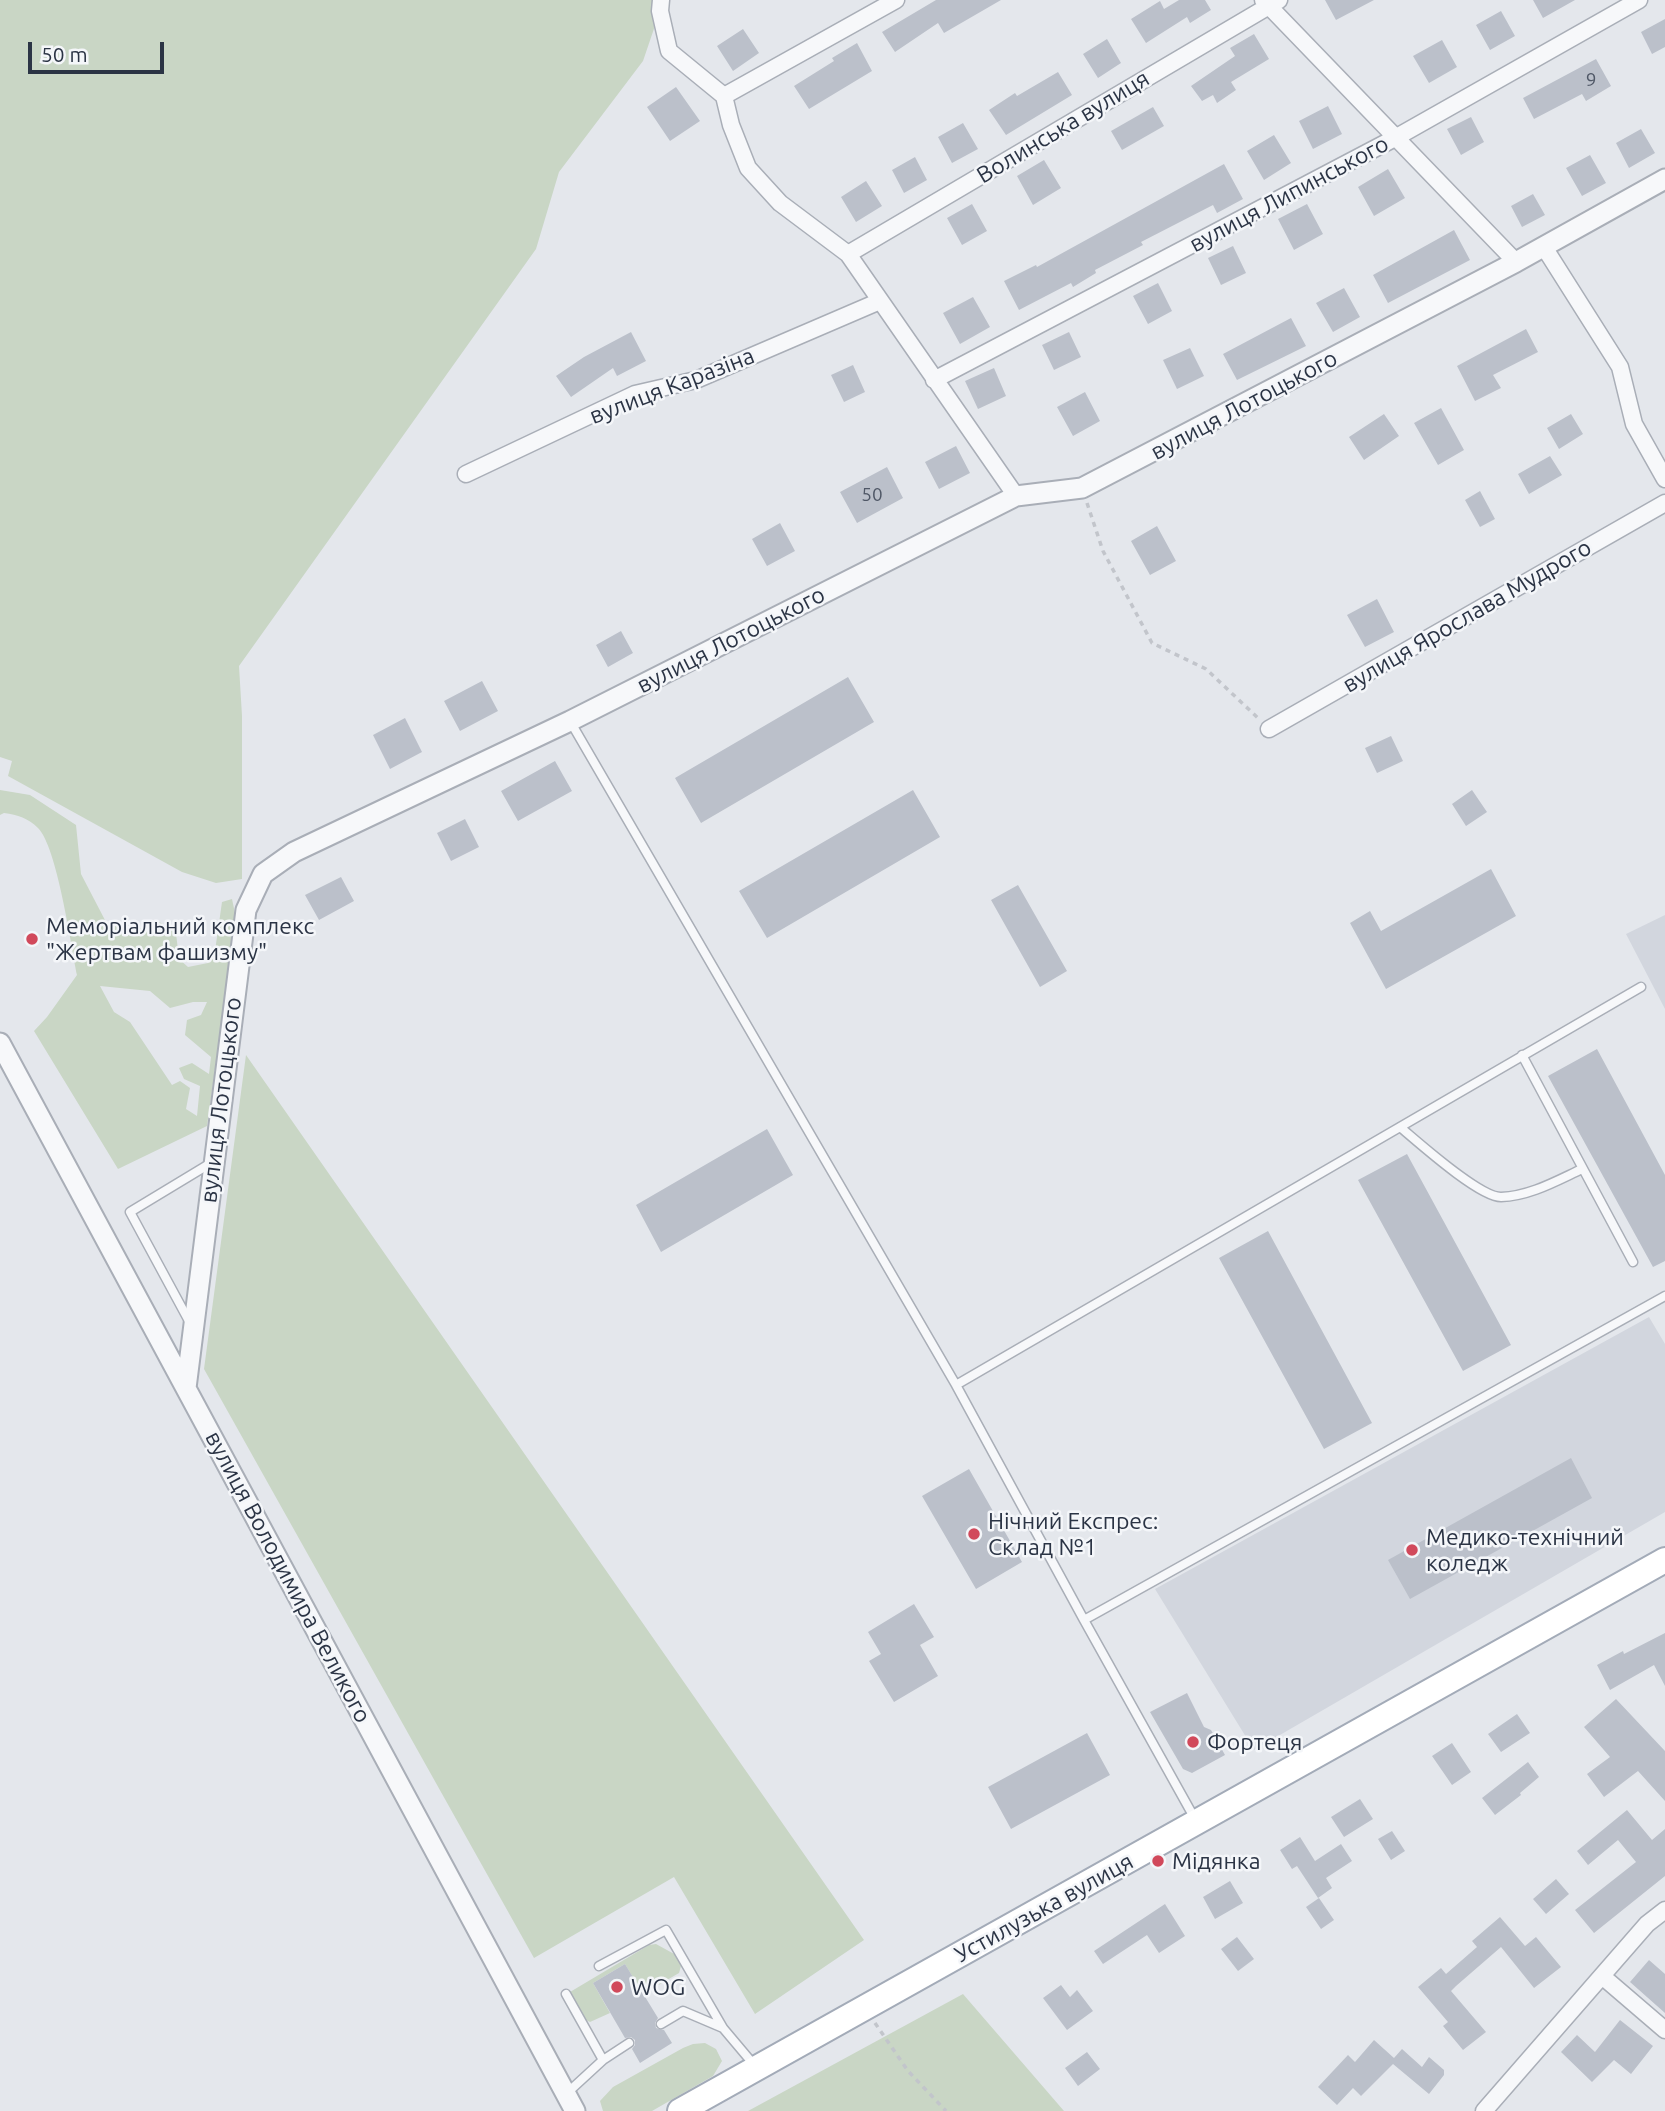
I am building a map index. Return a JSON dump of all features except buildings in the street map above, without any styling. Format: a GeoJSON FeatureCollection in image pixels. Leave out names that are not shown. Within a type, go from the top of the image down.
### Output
{"type":"FeatureCollection","features":[{"type":"Feature","properties":{"kind":"main road","name":"Устилузька вулиця"},"geometry":{"type":"LineString","coordinates":[[680,2111],[1665,1560]]}},
{"type":"Feature","properties":{"kind":"street"},"geometry":{"type":"LineString","coordinates":[[661,0],[660,11],[669,51],[724,96],[731,125],[748,168],[780,203],[848,254],[1016,496]]}},
{"type":"Feature","properties":{"kind":"street"},"geometry":{"type":"LineString","coordinates":[[724,96],[896,0]]}},
{"type":"Feature","properties":{"kind":"street","name":"вулиця Липинського"},"geometry":{"type":"LineString","coordinates":[[934,380],[1395,138],[1639,0]]}},
{"type":"Feature","properties":{"kind":"street"},"geometry":{"type":"LineString","coordinates":[[1270,2],[1395,138],[1516,262]]}},
{"type":"Feature","properties":{"kind":"street","name":"Волинська вулиця"},"geometry":{"type":"LineString","coordinates":[[848,254],[1270,2]]}},
{"type":"Feature","properties":{"kind":"street","name":"вулиця Лотоцького"},"geometry":{"type":"LineString","coordinates":[[186,1388],[246,910],[263,874],[294,852],[570,721],[1016,496],[1082,488],[1516,262],[1665,179]]}},
{"type":"Feature","properties":{"kind":"street"},"geometry":{"type":"LineString","coordinates":[[1544,247],[1620,367],[1633,424],[1665,479]]}},
{"type":"Feature","properties":{"kind":"street","name":"вулиця Каразіна"},"geometry":{"type":"LineString","coordinates":[[466,474],[635,394],[696,380],[880,301]]}},
{"type":"Feature","properties":{"kind":"street","name":"вулиця Ярослава Мудрого"},"geometry":{"type":"LineString","coordinates":[[1269,729],[1665,503]]}},
{"type":"Feature","properties":{"kind":"street","name":"вулиця Володимира Великого"},"geometry":{"type":"LineString","coordinates":[[0,1043],[570,2103]]}},
{"type":"Feature","properties":{"kind":"street"},"geometry":{"type":"LineString","coordinates":[[1484,2111],[1647,1924],[1665,1910]]}},
{"type":"Feature","properties":{"kind":"street"},"geometry":{"type":"LineString","coordinates":[[1602,1976],[1665,2030]]}},
{"type":"Feature","properties":{"kind":"lane"},"geometry":{"type":"LineString","coordinates":[[570,721],[956,1385],[1197,1822]]}},
{"type":"Feature","properties":{"kind":"lane"},"geometry":{"type":"LineString","coordinates":[[956,1385],[1641,987]]}},
{"type":"Feature","properties":{"kind":"lane"},"geometry":{"type":"LineString","coordinates":[[1522,1055],[1633,1262]]}},
{"type":"Feature","properties":{"kind":"lane"},"geometry":{"type":"LineString","coordinates":[[1400,1127],[1462,1178],[1498,1198],[1539,1190],[1582,1169]]}},
{"type":"Feature","properties":{"kind":"lane"},"geometry":{"type":"LineString","coordinates":[[193,1328],[130,1212],[214,1161]]}},
{"type":"Feature","properties":{"kind":"lane"},"geometry":{"type":"LineString","coordinates":[[1084,1620],[1665,1296]]}},
{"type":"Feature","properties":{"kind":"lane"},"geometry":{"type":"LineString","coordinates":[[599,1966],[666,1930],[723,2028],[757,2068]]}},
{"type":"Feature","properties":{"kind":"lane"},"geometry":{"type":"LineString","coordinates":[[566,1994],[603,2060]]}},
{"type":"Feature","properties":{"kind":"lane"},"geometry":{"type":"LineString","coordinates":[[661,2024],[682,2011],[723,2028]]}},
{"type":"Feature","properties":{"kind":"lane"},"geometry":{"type":"LineString","coordinates":[[570,2103],[603,2060],[629,2043]]}},
{"type":"Feature","properties":{"kind":"path"},"geometry":{"type":"LineString","coordinates":[[1082,488],[1103,551],[1152,643],[1206,669],[1269,729]]}},
{"type":"Feature","properties":{"kind":"path"},"geometry":{"type":"LineString","coordinates":[[864,2008],[908,2071],[946,2111]]}},
{"type":"Feature","properties":{"kind":"shaded area"},"geometry":{"type":"Polygon","coordinates":[[[1665,915],[1665,1009],[1626,934],[1665,915]]]}},
{"type":"Feature","properties":{"kind":"shaded area","name":"Медико-технічний коледж"},"geometry":{"type":"Polygon","coordinates":[[[1649,1317],[1665,1344],[1665,1512],[1254,1750],[1155,1589],[1649,1317]]]}},
{"type":"Feature","properties":{"kind":"green space"},"geometry":{"type":"Polygon","coordinates":[[[0,0],[661,0],[660,11],[643,61],[559,172],[536,249],[239,666],[242,716],[242,879],[216,883],[182,872],[8,776],[12,761],[0,757],[0,0]]]}},
{"type":"Feature","properties":{"kind":"green space"},"geometry":{"type":"Polygon","coordinates":[[[0,790],[30,795],[76,825],[81,874],[106,922],[131,924],[145,930],[158,921],[176,933],[179,959],[188,967],[208,963],[214,958],[222,902],[232,899],[236,918],[207,1126],[118,1169],[34,1031],[77,975],[57,875],[45,839],[38,828],[27,819],[4,813],[0,815],[0,790]],[[100,986],[114,1012],[130,1022],[172,1085],[180,1081],[190,1088],[186,1109],[197,1116],[200,1086],[184,1079],[179,1068],[192,1063],[209,1074],[211,1057],[185,1035],[187,1020],[201,1015],[207,1002],[193,1002],[170,1008],[150,991],[100,986]]]}},
{"type":"Feature","properties":{"kind":"green space"},"geometry":{"type":"Polygon","coordinates":[[[246,1055],[864,1940],[755,2014],[674,1877],[534,1958],[204,1369],[246,1055]]]}},
{"type":"Feature","properties":{"kind":"green space"},"geometry":{"type":"Polygon","coordinates":[[[656,1944],[676,1955],[681,1966],[679,1973],[643,1994],[625,1964],[593,1983],[610,2013],[590,2022],[586,2020],[570,1992],[649,1945],[656,1944]]]}},
{"type":"Feature","properties":{"kind":"green space"},"geometry":{"type":"Polygon","coordinates":[[[963,1994],[1064,2111],[748,2111],[963,1994]]]}},
{"type":"Feature","properties":{"kind":"green space"},"geometry":{"type":"Polygon","coordinates":[[[705,2043],[716,2049],[722,2061],[713,2076],[652,2111],[603,2111],[600,2101],[613,2087],[683,2048],[705,2043]]]}},
{"type":"Feature","properties":{"kind":"place","name":"Меморіальний комплекс \"Жертвам фашизму\""},"geometry":{"type":"Point","coordinates":[32,939]}},
{"type":"Feature","properties":{"kind":"place","name":"Нічний Експрес: Склад №1"},"geometry":{"type":"Point","coordinates":[974,1534]}},
{"type":"Feature","properties":{"kind":"place","name":"Медико-технічний коледж"},"geometry":{"type":"Point","coordinates":[1412,1550]}},
{"type":"Feature","properties":{"kind":"place","name":"Фортеця"},"geometry":{"type":"Point","coordinates":[1193,1742]}},
{"type":"Feature","properties":{"kind":"place","name":"Мідянка"},"geometry":{"type":"Point","coordinates":[1158,1861]}},
{"type":"Feature","properties":{"kind":"place","name":"WOG"},"geometry":{"type":"Point","coordinates":[617,1987]}}]}
